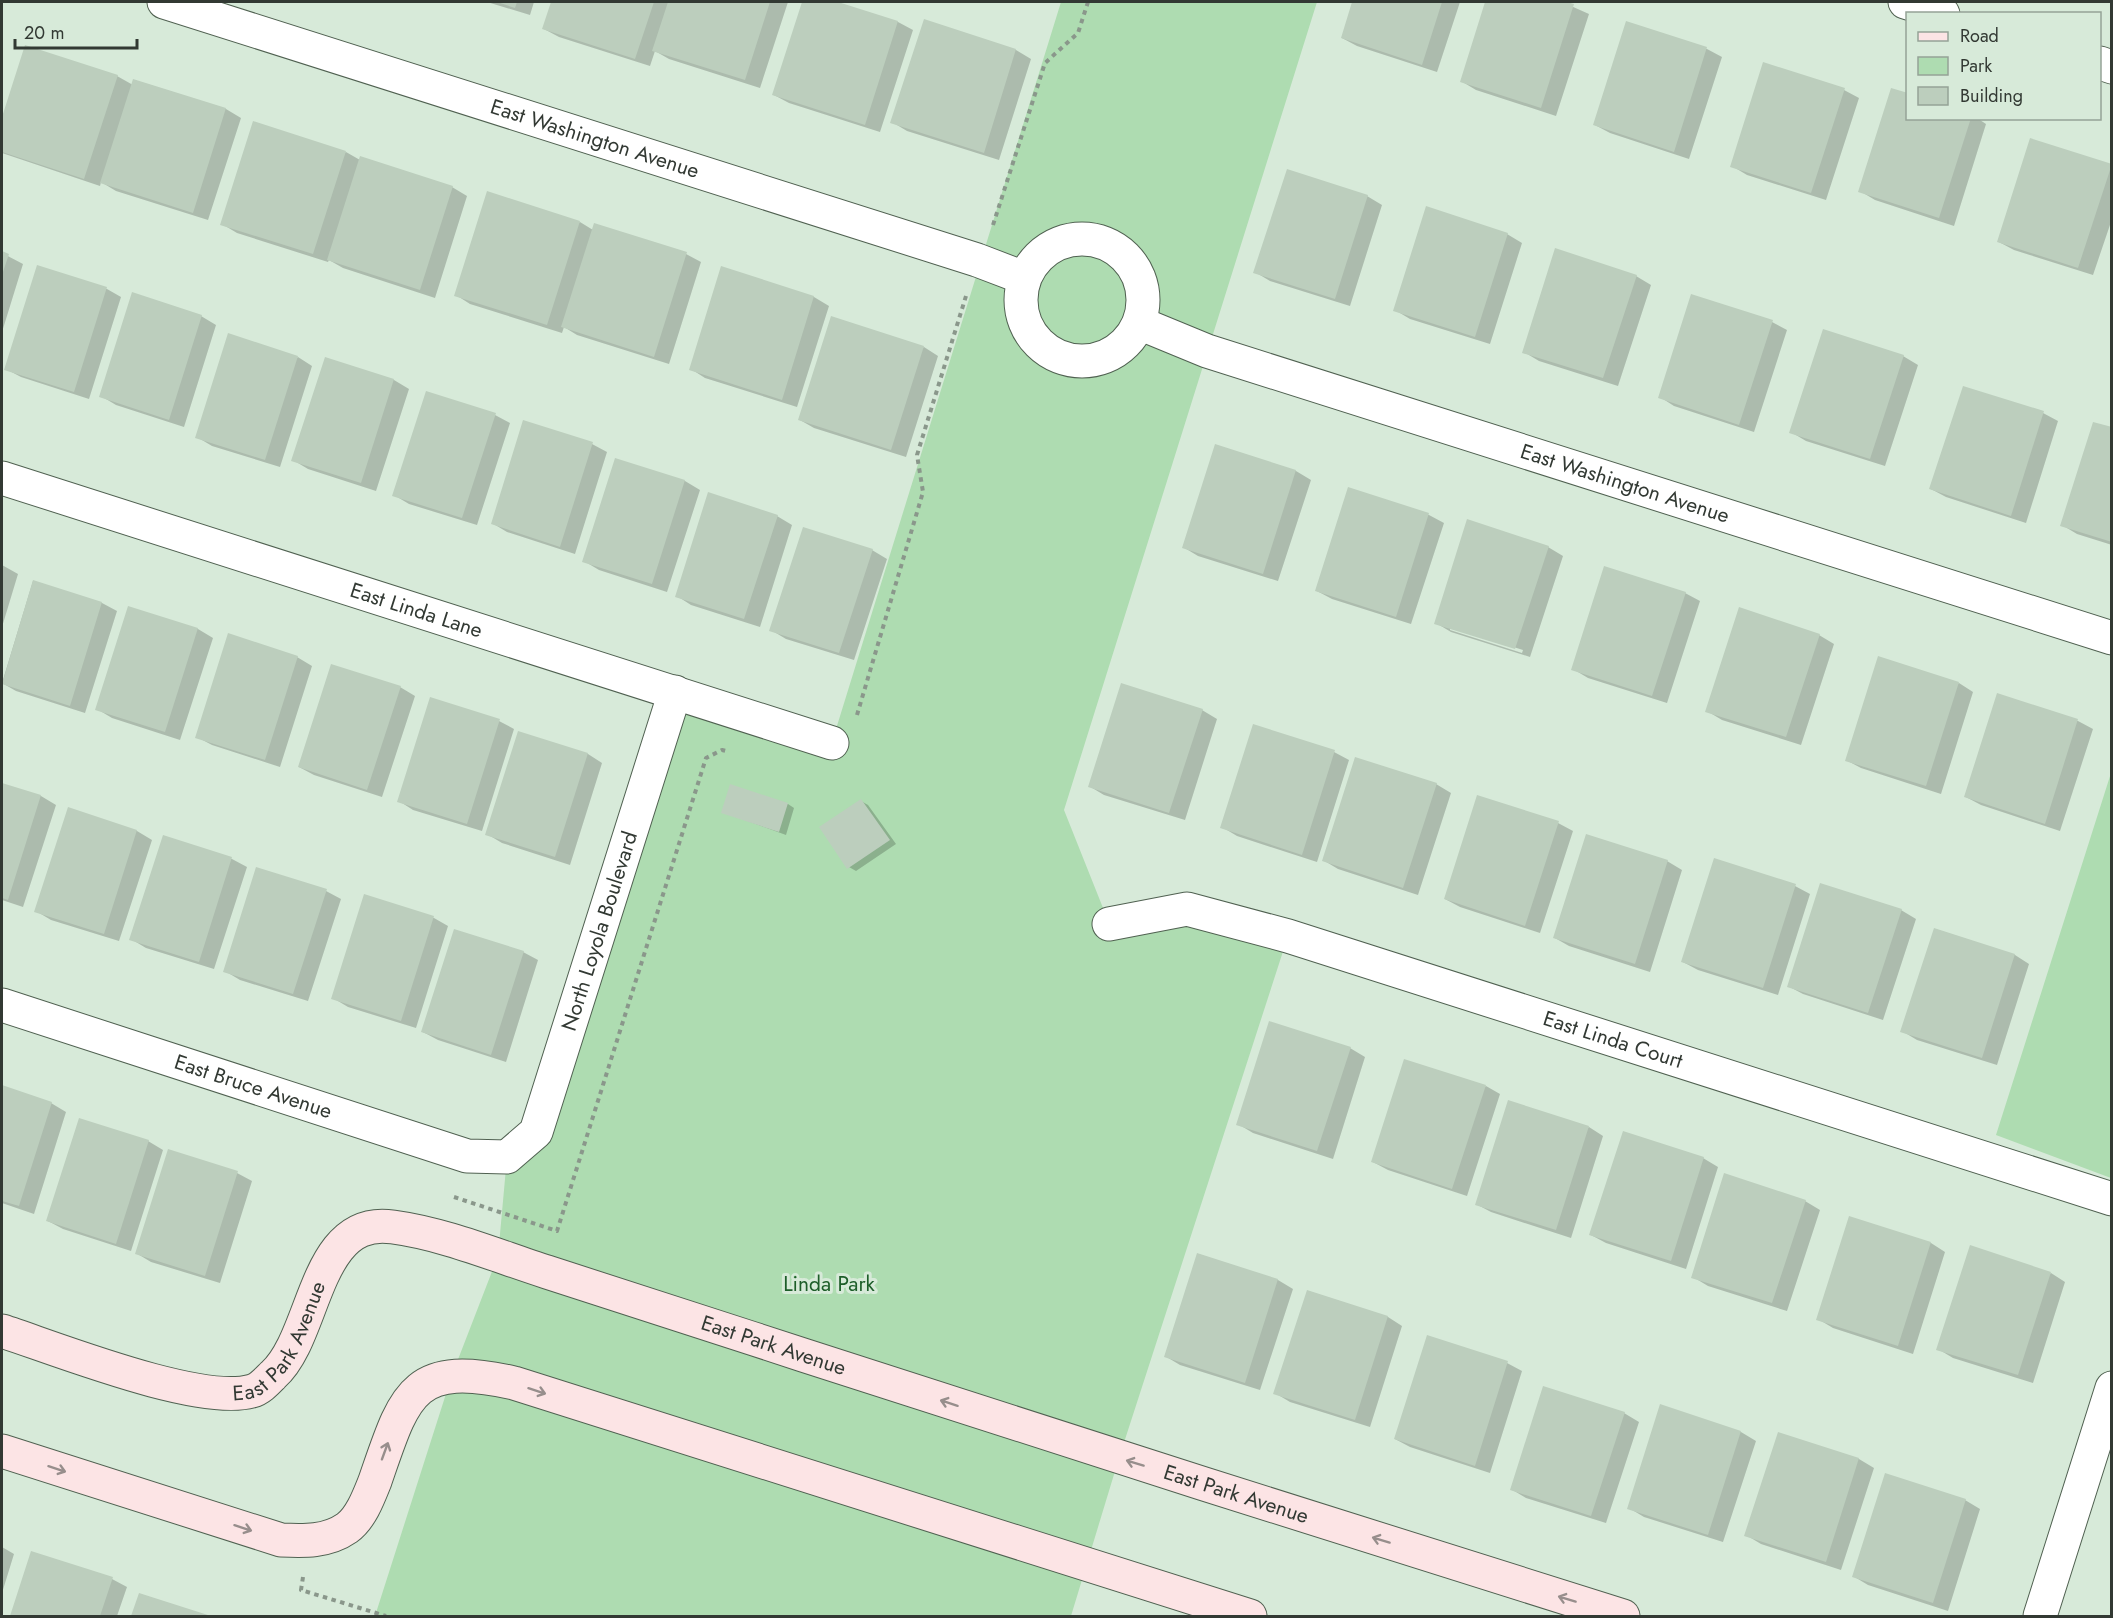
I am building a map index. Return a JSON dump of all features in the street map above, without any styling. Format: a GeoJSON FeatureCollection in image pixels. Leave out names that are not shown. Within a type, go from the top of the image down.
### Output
{"type":"FeatureCollection","features":[{"type":"Feature","properties":{"kind":"street","name":"East Washington Avenue"},"geometry":{"type":"LineString","coordinates":[[164,2],[977,260],[1024,278]]}},
{"type":"Feature","properties":{"kind":"street"},"geometry":{"type":"LineString","coordinates":[[1905,2],[1937,12]]}},
{"type":"Feature","properties":{"kind":"street"},"geometry":{"type":"LineString","coordinates":[[1085,239],[1106,244],[1122,254],[1136,273],[1143,291],[1139,323],[1127,342],[1106,357],[1083,362],[1067,360],[1046,349],[1029,332],[1021,312],[1021,290],[1024,278],[1036,260],[1051,247],[1066,241],[1085,239]]}},
{"type":"Feature","properties":{"kind":"street","name":"East Washington Avenue"},"geometry":{"type":"LineString","coordinates":[[1139,323],[1207,351],[2112,638]]}},
{"type":"Feature","properties":{"kind":"street","name":"East Linda Lane"},"geometry":{"type":"LineString","coordinates":[[2,478],[675,692],[843,732]]}},
{"type":"Feature","properties":{"kind":"street","name":"North Loyola Boulevard"},"geometry":{"type":"LineString","coordinates":[[507,1157],[536,1131],[675,692]]}},
{"type":"Feature","properties":{"kind":"street","name":"East Linda Court"},"geometry":{"type":"LineString","coordinates":[[1109,924],[1187,909],[1288,936],[2112,1199]]}},
{"type":"Feature","properties":{"kind":"street","name":"East Bruce Avenue"},"geometry":{"type":"LineString","coordinates":[[2,1005],[467,1156],[507,1157]]}},
{"type":"Feature","properties":{"kind":"street","name":"East Park Avenue"},"geometry":{"type":"LineString","coordinates":[[2,1331],[176,1387],[225,1394],[256,1391],[283,1367],[294,1349],[324,1268],[341,1245],[362,1230],[387,1226],[440,1239],[1623,1617]]}},
{"type":"Feature","properties":{"kind":"street"},"geometry":{"type":"LineString","coordinates":[[2,1451],[281,1540],[317,1541],[348,1527],[367,1502],[393,1429],[412,1394],[430,1382],[452,1375],[478,1375],[514,1383],[1250,1617]]}},
{"type":"Feature","properties":{"kind":"street"},"geometry":{"type":"LineString","coordinates":[[2040,1617],[2112,1388]]}},
{"type":"Feature","properties":{"kind":"path"},"geometry":{"type":"LineString","coordinates":[[843,732],[922,492],[917,455],[977,260],[996,217],[1046,63],[1078,33],[1088,2]]}},
{"type":"Feature","properties":{"kind":"path"},"geometry":{"type":"LineString","coordinates":[[454,1197],[557,1231],[706,758],[722,750],[733,753]]}},
{"type":"Feature","properties":{"kind":"path"},"geometry":{"type":"LineString","coordinates":[[440,1239],[467,1156]]}},
{"type":"Feature","properties":{"kind":"path"},"geometry":{"type":"LineString","coordinates":[[308,1541],[301,1590],[386,1617]]}},
{"type":"Feature","properties":{"kind":"green space","name":"Linda Park"},"geometry":{"type":"Polygon","coordinates":[[[1061,2],[1317,2],[1064,810],[1109,923],[1187,909],[1288,936],[1119,1458],[1071,1616],[375,1616],[452,1375],[498,1256],[507,1157],[536,1131],[675,692],[832,742],[1061,2]]]}},
{"type":"Feature","properties":{"kind":"green space"},"geometry":{"type":"Polygon","coordinates":[[[2111,773],[2111,1178],[1996,1135],[2111,773]]]}},
{"type":"Feature","properties":{"kind":"building"},"geometry":{"type":"Polygon","coordinates":[[[497,2],[517,2],[515,8],[497,2]]]}},
{"type":"Feature","properties":{"kind":"building"},"geometry":{"type":"Polygon","coordinates":[[[551,2],[654,2],[635,59],[542,29],[551,2]]]}},
{"type":"Feature","properties":{"kind":"building"},"geometry":{"type":"Polygon","coordinates":[[[668,2],[770,2],[745,80],[652,51],[668,2]]]}},
{"type":"Feature","properties":{"kind":"building"},"geometry":{"type":"Polygon","coordinates":[[[802,2],[838,2],[898,21],[865,125],[772,95],[802,2]]]}},
{"type":"Feature","properties":{"kind":"building"},"geometry":{"type":"Polygon","coordinates":[[[1352,2],[1442,2],[1422,65],[1341,38],[1352,2]]]}},
{"type":"Feature","properties":{"kind":"building"},"geometry":{"type":"Polygon","coordinates":[[[1485,2],[1567,2],[1574,4],[1541,108],[1460,82],[1485,2]]]}},
{"type":"Feature","properties":{"kind":"building"},"geometry":{"type":"Polygon","coordinates":[[[924,19],[1016,49],[984,153],[890,123],[924,19]]]}},
{"type":"Feature","properties":{"kind":"building"},"geometry":{"type":"Polygon","coordinates":[[[1626,21],[1707,47],[1674,152],[1593,125],[1626,21]]]}},
{"type":"Feature","properties":{"kind":"building"},"geometry":{"type":"Polygon","coordinates":[[[25,45],[118,75],[84,179],[2,152],[2,117],[25,45]]]}},
{"type":"Feature","properties":{"kind":"building"},"geometry":{"type":"Polygon","coordinates":[[[1763,62],[1845,88],[1811,193],[1730,167],[1763,62]]]}},
{"type":"Feature","properties":{"kind":"building"},"geometry":{"type":"Polygon","coordinates":[[[133,79],[226,108],[193,213],[100,183],[133,79]]]}},
{"type":"Feature","properties":{"kind":"building"},"geometry":{"type":"Polygon","coordinates":[[[1891,88],[1906,92],[1906,120],[1970,120],[1939,218],[1858,192],[1891,88]]]}},
{"type":"Feature","properties":{"kind":"building"},"geometry":{"type":"Polygon","coordinates":[[[253,121],[346,151],[313,254],[220,225],[253,121]]]}},
{"type":"Feature","properties":{"kind":"building"},"geometry":{"type":"Polygon","coordinates":[[[2030,138],[2112,164],[2078,268],[1997,242],[2030,138]]]}},
{"type":"Feature","properties":{"kind":"building"},"geometry":{"type":"Polygon","coordinates":[[[360,156],[453,186],[420,290],[327,260],[360,156]]]}},
{"type":"Feature","properties":{"kind":"building"},"geometry":{"type":"Polygon","coordinates":[[[1287,169],[1368,195],[1335,299],[1253,273],[1287,169]]]}},
{"type":"Feature","properties":{"kind":"building"},"geometry":{"type":"Polygon","coordinates":[[[487,191],[580,221],[547,325],[454,296],[487,191]]]}},
{"type":"Feature","properties":{"kind":"building"},"geometry":{"type":"Polygon","coordinates":[[[1426,206],[1508,233],[1475,337],[1393,311],[1426,206]]]}},
{"type":"Feature","properties":{"kind":"building"},"geometry":{"type":"Polygon","coordinates":[[[594,223],[687,252],[654,357],[561,327],[594,223]]]}},
{"type":"Feature","properties":{"kind":"building"},"geometry":{"type":"Polygon","coordinates":[[[1555,248],[1637,275],[1603,378],[1522,353],[1555,248]]]}},
{"type":"Feature","properties":{"kind":"building"},"geometry":{"type":"Polygon","coordinates":[[[2,251],[9,254],[2,275],[2,251]]]}},
{"type":"Feature","properties":{"kind":"building"},"geometry":{"type":"Polygon","coordinates":[[[37,265],[107,287],[74,392],[4,370],[37,265]]]}},
{"type":"Feature","properties":{"kind":"building"},"geometry":{"type":"Polygon","coordinates":[[[721,266],[814,296],[782,400],[689,370],[721,266]]]}},
{"type":"Feature","properties":{"kind":"building"},"geometry":{"type":"Polygon","coordinates":[[[132,292],[202,315],[169,420],[99,397],[132,292]]]}},
{"type":"Feature","properties":{"kind":"building"},"geometry":{"type":"Polygon","coordinates":[[[1691,294],[1773,320],[1739,425],[1658,398],[1691,294]]]}},
{"type":"Feature","properties":{"kind":"building"},"geometry":{"type":"Polygon","coordinates":[[[831,316],[924,346],[891,450],[798,420],[831,316]]]}},
{"type":"Feature","properties":{"kind":"building"},"geometry":{"type":"Polygon","coordinates":[[[1823,329],[1904,355],[1870,459],[1789,433],[1823,329]]]}},
{"type":"Feature","properties":{"kind":"building"},"geometry":{"type":"Polygon","coordinates":[[[228,333],[298,356],[265,460],[195,438],[228,333]]]}},
{"type":"Feature","properties":{"kind":"building"},"geometry":{"type":"Polygon","coordinates":[[[325,357],[394,379],[361,483],[291,461],[325,357]]]}},
{"type":"Feature","properties":{"kind":"building"},"geometry":{"type":"Polygon","coordinates":[[[1963,386],[2044,411],[2011,516],[1929,489],[1963,386]]]}},
{"type":"Feature","properties":{"kind":"building"},"geometry":{"type":"Polygon","coordinates":[[[426,391],[496,413],[462,518],[392,496],[426,391]]]}},
{"type":"Feature","properties":{"kind":"building"},"geometry":{"type":"Polygon","coordinates":[[[523,420],[593,442],[560,547],[491,524],[523,420]]]}},
{"type":"Feature","properties":{"kind":"building"},"geometry":{"type":"Polygon","coordinates":[[[2093,422],[2112,427],[2112,542],[2060,526],[2093,422]]]}},
{"type":"Feature","properties":{"kind":"building"},"geometry":{"type":"Polygon","coordinates":[[[1215,444],[1296,470],[1263,574],[1182,548],[1215,444]]]}},
{"type":"Feature","properties":{"kind":"building"},"geometry":{"type":"Polygon","coordinates":[[[615,458],[685,480],[652,584],[582,562],[615,458]]]}},
{"type":"Feature","properties":{"kind":"building"},"geometry":{"type":"Polygon","coordinates":[[[1348,487],[1429,513],[1396,617],[1315,591],[1348,487]]]}},
{"type":"Feature","properties":{"kind":"building"},"geometry":{"type":"Polygon","coordinates":[[[708,492],[778,515],[744,619],[675,597],[708,492]]]}},
{"type":"Feature","properties":{"kind":"building"},"geometry":{"type":"Polygon","coordinates":[[[1467,519],[1549,546],[1515,649],[1434,624],[1467,519]]]}},
{"type":"Feature","properties":{"kind":"building"},"geometry":{"type":"Polygon","coordinates":[[[803,527],[873,549],[839,653],[769,631],[803,527]]]}},
{"type":"Feature","properties":{"kind":"building"},"geometry":{"type":"Polygon","coordinates":[[[1604,566],[1686,592],[1652,696],[1571,670],[1604,566]]]}},
{"type":"Feature","properties":{"kind":"building"},"geometry":{"type":"Polygon","coordinates":[[[33,580],[102,602],[70,706],[2,684],[33,580]]]}},
{"type":"Feature","properties":{"kind":"building"},"geometry":{"type":"Polygon","coordinates":[[[128,606],[198,628],[165,732],[95,710],[128,606]]]}},
{"type":"Feature","properties":{"kind":"building"},"geometry":{"type":"Polygon","coordinates":[[[1739,607],[1820,634],[1786,737],[1705,712],[1739,607]]]}},
{"type":"Feature","properties":{"kind":"building"},"geometry":{"type":"Polygon","coordinates":[[[228,633],[298,656],[265,760],[195,738],[228,633]]]}},
{"type":"Feature","properties":{"kind":"building"},"geometry":{"type":"Polygon","coordinates":[[[1878,656],[1959,682],[1926,786],[1845,761],[1878,656]]]}},
{"type":"Feature","properties":{"kind":"building"},"geometry":{"type":"Polygon","coordinates":[[[331,664],[401,686],[367,790],[298,767],[331,664]]]}},
{"type":"Feature","properties":{"kind":"building"},"geometry":{"type":"Polygon","coordinates":[[[1121,683],[1203,709],[1169,813],[1088,787],[1121,683]]]}},
{"type":"Feature","properties":{"kind":"building"},"geometry":{"type":"Polygon","coordinates":[[[1997,693],[2078,719],[2045,824],[1964,797],[1997,693]]]}},
{"type":"Feature","properties":{"kind":"building"},"geometry":{"type":"Polygon","coordinates":[[[430,697],[500,719],[467,824],[397,802],[430,697]]]}},
{"type":"Feature","properties":{"kind":"building"},"geometry":{"type":"Polygon","coordinates":[[[1253,724],[1335,750],[1302,855],[1220,828],[1253,724]]]}},
{"type":"Feature","properties":{"kind":"building"},"geometry":{"type":"Polygon","coordinates":[[[518,731],[588,753],[555,857],[485,835],[518,731]]]}},
{"type":"Feature","properties":{"kind":"building"},"geometry":{"type":"Polygon","coordinates":[[[1355,757],[1437,783],[1403,888],[1322,861],[1355,757]]]}},
{"type":"Feature","properties":{"kind":"building"},"geometry":{"type":"Polygon","coordinates":[[[2,783],[41,795],[8,900],[2,898],[2,783]]]}},
{"type":"Feature","properties":{"kind":"building"},"geometry":{"type":"Polygon","coordinates":[[[730,784],[788,803],[779,832],[721,813],[730,784]]]}},
{"type":"Feature","properties":{"kind":"building"},"geometry":{"type":"Polygon","coordinates":[[[1477,795],[1559,821],[1525,926],[1444,899],[1477,795]]]}},
{"type":"Feature","properties":{"kind":"building"},"geometry":{"type":"Polygon","coordinates":[[[861,799],[890,840],[847,869],[819,827],[861,799]]]}},
{"type":"Feature","properties":{"kind":"building"},"geometry":{"type":"Polygon","coordinates":[[[68,807],[137,830],[104,934],[34,912],[68,807]]]}},
{"type":"Feature","properties":{"kind":"building"},"geometry":{"type":"Polygon","coordinates":[[[1586,834],[1668,860],[1635,964],[1553,938],[1586,834]]]}},
{"type":"Feature","properties":{"kind":"building"},"geometry":{"type":"Polygon","coordinates":[[[163,835],[232,857],[199,962],[129,940],[163,835]]]}},
{"type":"Feature","properties":{"kind":"building"},"geometry":{"type":"Polygon","coordinates":[[[1714,858],[1796,884],[1763,988],[1681,962],[1714,858]]]}},
{"type":"Feature","properties":{"kind":"building"},"geometry":{"type":"Polygon","coordinates":[[[256,867],[327,889],[293,994],[223,972],[256,867]]]}},
{"type":"Feature","properties":{"kind":"building"},"geometry":{"type":"Polygon","coordinates":[[[1820,883],[1902,909],[1868,1013],[1787,987],[1820,883]]]}},
{"type":"Feature","properties":{"kind":"building"},"geometry":{"type":"Polygon","coordinates":[[[364,894],[434,916],[401,1021],[331,999],[364,894]]]}},
{"type":"Feature","properties":{"kind":"building"},"geometry":{"type":"Polygon","coordinates":[[[1934,928],[2015,954],[1982,1058],[1900,1032],[1934,928]]]}},
{"type":"Feature","properties":{"kind":"building"},"geometry":{"type":"Polygon","coordinates":[[[454,929],[524,951],[491,1055],[421,1032],[454,929]]]}},
{"type":"Feature","properties":{"kind":"building"},"geometry":{"type":"Polygon","coordinates":[[[1269,1021],[1351,1047],[1317,1151],[1236,1125],[1269,1021]]]}},
{"type":"Feature","properties":{"kind":"building"},"geometry":{"type":"Polygon","coordinates":[[[1404,1059],[1486,1085],[1452,1189],[1371,1162],[1404,1059]]]}},
{"type":"Feature","properties":{"kind":"building"},"geometry":{"type":"Polygon","coordinates":[[[2,1085],[52,1102],[19,1206],[2,1201],[2,1085]]]}},
{"type":"Feature","properties":{"kind":"building"},"geometry":{"type":"Polygon","coordinates":[[[1508,1100],[1589,1126],[1556,1230],[1475,1205],[1508,1100]]]}},
{"type":"Feature","properties":{"kind":"building"},"geometry":{"type":"Polygon","coordinates":[[[79,1118],[149,1140],[116,1244],[46,1221],[79,1118]]]}},
{"type":"Feature","properties":{"kind":"building"},"geometry":{"type":"Polygon","coordinates":[[[1623,1131],[1704,1157],[1671,1261],[1589,1235],[1623,1131]]]}},
{"type":"Feature","properties":{"kind":"building"},"geometry":{"type":"Polygon","coordinates":[[[168,1149],[238,1171],[205,1276],[135,1254],[168,1149]]]}},
{"type":"Feature","properties":{"kind":"building"},"geometry":{"type":"Polygon","coordinates":[[[1724,1173],[1806,1200],[1772,1303],[1691,1278],[1724,1173]]]}},
{"type":"Feature","properties":{"kind":"building"},"geometry":{"type":"Polygon","coordinates":[[[1849,1216],[1931,1242],[1898,1346],[1816,1320],[1849,1216]]]}},
{"type":"Feature","properties":{"kind":"building"},"geometry":{"type":"Polygon","coordinates":[[[1970,1245],[2051,1272],[2018,1375],[1936,1350],[1970,1245]]]}},
{"type":"Feature","properties":{"kind":"building"},"geometry":{"type":"Polygon","coordinates":[[[1197,1253],[1278,1279],[1245,1383],[1164,1357],[1197,1253]]]}},
{"type":"Feature","properties":{"kind":"building"},"geometry":{"type":"Polygon","coordinates":[[[1307,1290],[1388,1316],[1355,1420],[1273,1394],[1307,1290]]]}},
{"type":"Feature","properties":{"kind":"building"},"geometry":{"type":"Polygon","coordinates":[[[1427,1335],[1508,1361],[1475,1466],[1394,1439],[1427,1335]]]}},
{"type":"Feature","properties":{"kind":"building"},"geometry":{"type":"Polygon","coordinates":[[[1543,1386],[1625,1412],[1591,1516],[1510,1490],[1543,1386]]]}},
{"type":"Feature","properties":{"kind":"building"},"geometry":{"type":"Polygon","coordinates":[[[1660,1404],[1741,1431],[1708,1535],[1627,1509],[1660,1404]]]}},
{"type":"Feature","properties":{"kind":"building"},"geometry":{"type":"Polygon","coordinates":[[[1778,1432],[1859,1458],[1826,1562],[1744,1536],[1778,1432]]]}},
{"type":"Feature","properties":{"kind":"building"},"geometry":{"type":"Polygon","coordinates":[[[1885,1473],[1966,1499],[1933,1603],[1852,1577],[1885,1473]]]}},
{"type":"Feature","properties":{"kind":"building"},"geometry":{"type":"Polygon","coordinates":[[[31,1551],[113,1577],[100,1616],[10,1616],[31,1551]]]}},
{"type":"Feature","properties":{"kind":"building"},"geometry":{"type":"Polygon","coordinates":[[[139,1593],[211,1616],[131,1616],[139,1593]]]}}]}
